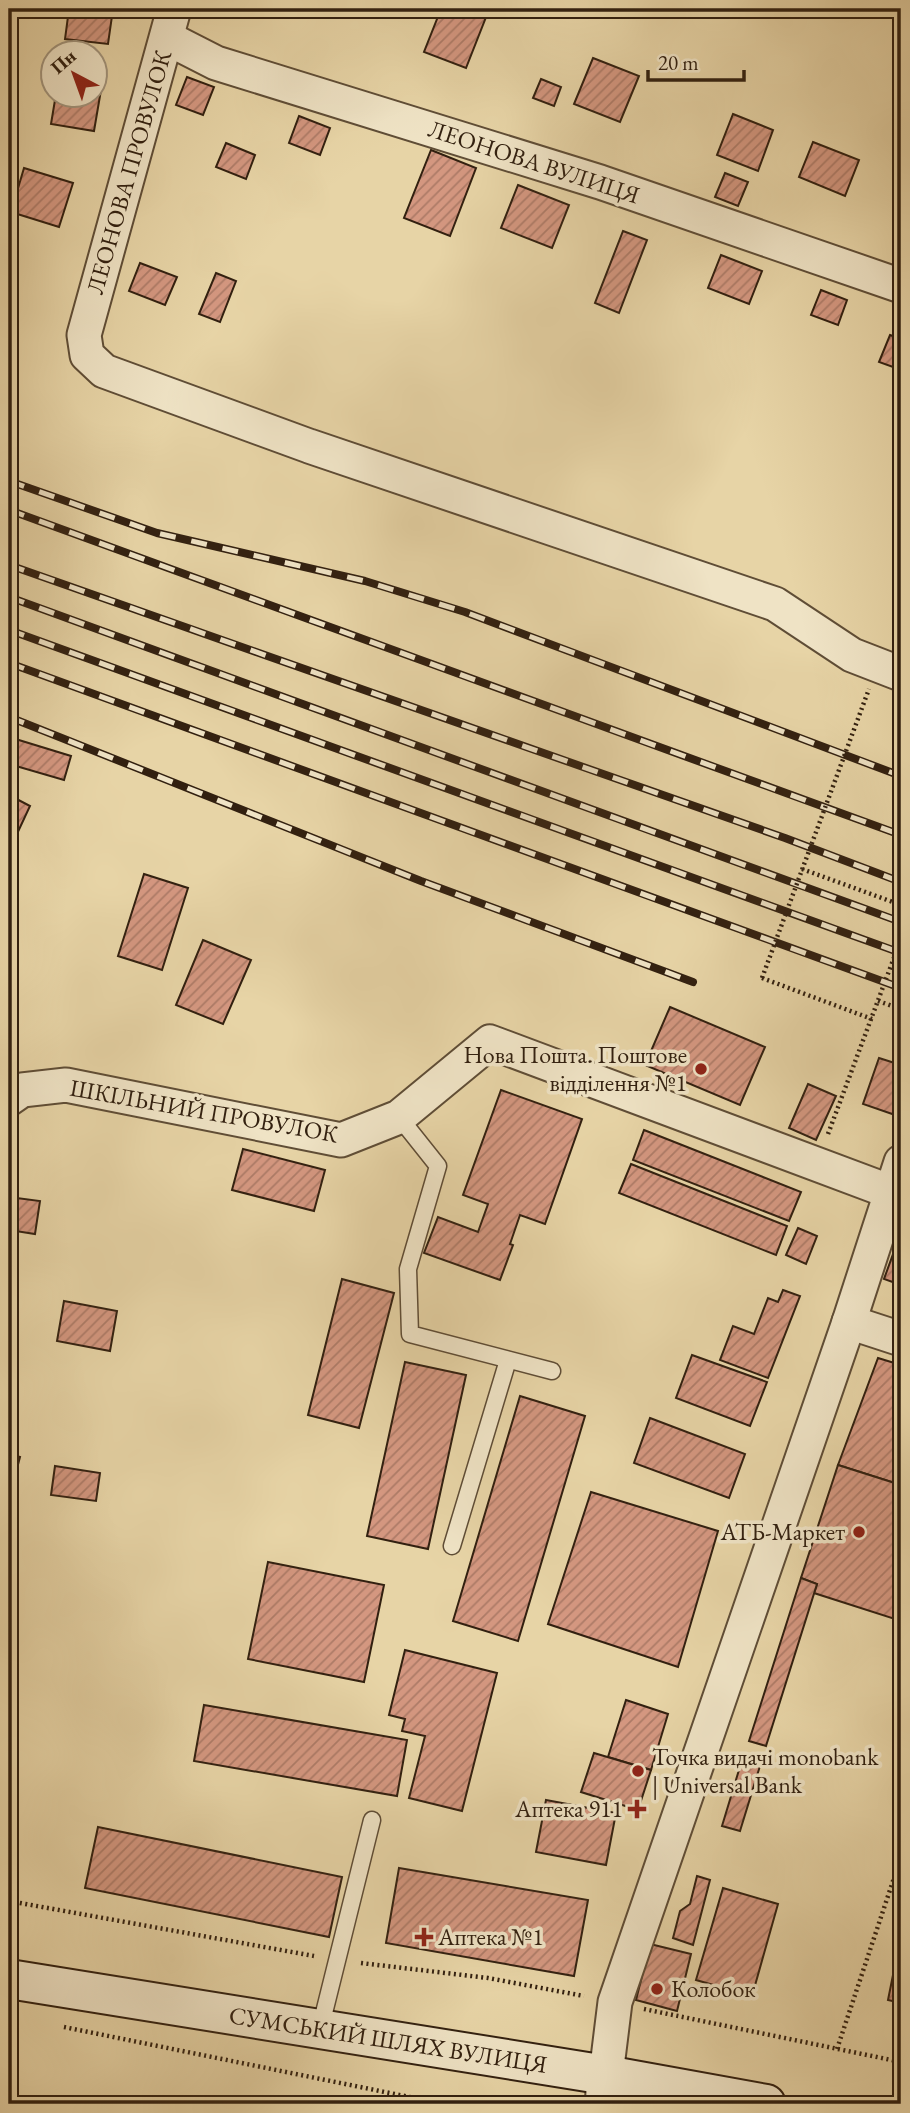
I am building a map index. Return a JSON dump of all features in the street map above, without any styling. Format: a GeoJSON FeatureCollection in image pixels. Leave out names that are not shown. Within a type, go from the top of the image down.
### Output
{"type":"FeatureCollection","features":[{"type":"Feature","properties":{"kind":"main road","name":"СУМСЬКИЙ ШЛЯХ ВУЛИЦЯ"},"geometry":{"type":"LineString","coordinates":[[9,1979],[320,2029],[606,2090],[766,2104]]}},
{"type":"Feature","properties":{"kind":"street","name":"ЛЕОНОВА ВУЛИЦЯ"},"geometry":{"type":"LineString","coordinates":[[170,23],[216,63],[600,182],[901,286]]}},
{"type":"Feature","properties":{"kind":"street","name":"ЛЕОНОВА ПРОВУЛОК"},"geometry":{"type":"LineString","coordinates":[[170,23],[84,335],[88,355],[104,371],[322,450],[775,604],[852,655],[901,674]]}},
{"type":"Feature","properties":{"kind":"street","name":"ШКІЛЬНИЙ ПРОВУЛОК"},"geometry":{"type":"LineString","coordinates":[[9,1099],[22,1090],[66,1085],[341,1140],[399,1117],[490,1042],[817,1164]]}},
{"type":"Feature","properties":{"kind":"street"},"geometry":{"type":"LineString","coordinates":[[606,2090],[615,2002],[849,1322],[896,1177],[817,1164]]}},
{"type":"Feature","properties":{"kind":"street"},"geometry":{"type":"LineString","coordinates":[[849,1322],[901,1339]]}},
{"type":"Feature","properties":{"kind":"lane"},"geometry":{"type":"LineString","coordinates":[[399,1117],[438,1166],[408,1269],[410,1335],[552,1371]]}},
{"type":"Feature","properties":{"kind":"lane"},"geometry":{"type":"LineString","coordinates":[[452,1546],[508,1360]]}},
{"type":"Feature","properties":{"kind":"lane"},"geometry":{"type":"LineString","coordinates":[[320,2029],[372,1820]]}},
{"type":"Feature","properties":{"kind":"path"},"geometry":{"type":"LineString","coordinates":[[869,689],[762,978],[872,1019]]}},
{"type":"Feature","properties":{"kind":"path"},"geometry":{"type":"LineString","coordinates":[[802,869],[901,905]]}},
{"type":"Feature","properties":{"kind":"path"},"geometry":{"type":"LineString","coordinates":[[817,1164],[901,939]]}},
{"type":"Feature","properties":{"kind":"path"},"geometry":{"type":"LineString","coordinates":[[878,1001],[901,1009]]}},
{"type":"Feature","properties":{"kind":"path"},"geometry":{"type":"LineString","coordinates":[[837,2049],[901,1857]]}},
{"type":"Feature","properties":{"kind":"path"},"geometry":{"type":"LineString","coordinates":[[9,1901],[337,1960],[488,1978],[901,2062]]}},
{"type":"Feature","properties":{"kind":"path"},"geometry":{"type":"LineString","coordinates":[[57,2025],[444,2104]]}},
{"type":"Feature","properties":{"kind":"building"},"geometry":{"type":"Polygon","coordinates":[[[69,9],[113,9],[108,44],[108,38],[65,38],[69,9]]]}},
{"type":"Feature","properties":{"kind":"building"},"geometry":{"type":"Polygon","coordinates":[[[441,9],[480,9],[488,12],[466,68],[424,52],[441,9]]]}},
{"type":"Feature","properties":{"kind":"building"},"geometry":{"type":"Polygon","coordinates":[[[593,58],[639,76],[620,122],[574,104],[593,58]]]}},
{"type":"Feature","properties":{"kind":"building"},"geometry":{"type":"Polygon","coordinates":[[[187,77],[214,87],[203,115],[176,105],[187,77]]]}},
{"type":"Feature","properties":{"kind":"building"},"geometry":{"type":"Polygon","coordinates":[[[541,79],[561,87],[554,106],[533,98],[541,79]]]}},
{"type":"Feature","properties":{"kind":"building"},"geometry":{"type":"Polygon","coordinates":[[[54,108],[98,108],[94,131],[51,124],[54,108]]]}},
{"type":"Feature","properties":{"kind":"building"},"geometry":{"type":"Polygon","coordinates":[[[733,114],[773,130],[758,171],[717,155],[733,114]]]}},
{"type":"Feature","properties":{"kind":"building"},"geometry":{"type":"Polygon","coordinates":[[[299,116],[330,128],[320,155],[289,143],[299,116]]]}},
{"type":"Feature","properties":{"kind":"building"},"geometry":{"type":"Polygon","coordinates":[[[813,142],[859,160],[845,196],[799,177],[813,142]]]}},
{"type":"Feature","properties":{"kind":"building"},"geometry":{"type":"Polygon","coordinates":[[[226,143],[255,155],[246,179],[216,167],[226,143]]]}},
{"type":"Feature","properties":{"kind":"building"},"geometry":{"type":"Polygon","coordinates":[[[431,150],[476,168],[450,236],[404,218],[431,150]]]}},
{"type":"Feature","properties":{"kind":"building"},"geometry":{"type":"Polygon","coordinates":[[[24,168],[73,183],[59,227],[11,212],[24,168]]]}},
{"type":"Feature","properties":{"kind":"building"},"geometry":{"type":"Polygon","coordinates":[[[725,173],[748,182],[738,206],[715,197],[725,173]]]}},
{"type":"Feature","properties":{"kind":"building"},"geometry":{"type":"Polygon","coordinates":[[[518,185],[569,205],[552,248],[501,228],[518,185]]]}},
{"type":"Feature","properties":{"kind":"building"},"geometry":{"type":"Polygon","coordinates":[[[623,231],[647,240],[619,313],[595,303],[623,231]]]}},
{"type":"Feature","properties":{"kind":"building"},"geometry":{"type":"Polygon","coordinates":[[[721,255],[762,271],[749,304],[708,288],[721,255]]]}},
{"type":"Feature","properties":{"kind":"building"},"geometry":{"type":"Polygon","coordinates":[[[140,263],[177,277],[165,305],[129,291],[140,263]]]}},
{"type":"Feature","properties":{"kind":"building"},"geometry":{"type":"Polygon","coordinates":[[[216,273],[236,281],[220,322],[199,314],[216,273]]]}},
{"type":"Feature","properties":{"kind":"building"},"geometry":{"type":"Polygon","coordinates":[[[821,290],[847,300],[838,325],[811,315],[821,290]]]}},
{"type":"Feature","properties":{"kind":"building"},"geometry":{"type":"Polygon","coordinates":[[[890,335],[901,339],[901,347],[893,367],[879,362],[890,335]]]}},
{"type":"Feature","properties":{"kind":"building"},"geometry":{"type":"Polygon","coordinates":[[[9,737],[71,756],[64,780],[9,764],[9,737]]]}},
{"type":"Feature","properties":{"kind":"building"},"geometry":{"type":"Polygon","coordinates":[[[9,795],[30,806],[16,836],[9,832],[9,795]]]}},
{"type":"Feature","properties":{"kind":"building"},"geometry":{"type":"Polygon","coordinates":[[[144,874],[188,888],[162,970],[118,956],[144,874]]]}},
{"type":"Feature","properties":{"kind":"building"},"geometry":{"type":"Polygon","coordinates":[[[203,940],[251,960],[223,1024],[176,1005],[203,940]]]}},
{"type":"Feature","properties":{"kind":"building"},"geometry":{"type":"Polygon","coordinates":[[[670,1007],[765,1047],[740,1105],[645,1065],[670,1007]]]}},
{"type":"Feature","properties":{"kind":"building"},"geometry":{"type":"Polygon","coordinates":[[[879,1058],[901,1065],[901,1117],[863,1104],[879,1058]]]}},
{"type":"Feature","properties":{"kind":"building"},"geometry":{"type":"Polygon","coordinates":[[[808,1084],[836,1096],[816,1140],[789,1128],[808,1084]]]}},
{"type":"Feature","properties":{"kind":"building"},"geometry":{"type":"Polygon","coordinates":[[[501,1090],[582,1119],[545,1224],[520,1215],[510,1244],[513,1245],[500,1280],[424,1253],[438,1217],[478,1232],[488,1204],[463,1195],[501,1090]]]}},
{"type":"Feature","properties":{"kind":"building"},"geometry":{"type":"Polygon","coordinates":[[[644,1130],[801,1192],[789,1221],[633,1160],[644,1130]]]}},
{"type":"Feature","properties":{"kind":"building"},"geometry":{"type":"Polygon","coordinates":[[[243,1149],[325,1170],[314,1211],[232,1190],[243,1149]]]}},
{"type":"Feature","properties":{"kind":"building"},"geometry":{"type":"Polygon","coordinates":[[[631,1164],[787,1226],[776,1255],[619,1193],[631,1164]]]}},
{"type":"Feature","properties":{"kind":"building"},"geometry":{"type":"Polygon","coordinates":[[[9,1197],[40,1201],[35,1234],[9,1230],[9,1197]]]}},
{"type":"Feature","properties":{"kind":"building"},"geometry":{"type":"Polygon","coordinates":[[[798,1228],[817,1236],[806,1264],[786,1255],[798,1228]]]}},
{"type":"Feature","properties":{"kind":"building"},"geometry":{"type":"Polygon","coordinates":[[[901,1232],[901,1285],[884,1279],[901,1232]]]}},
{"type":"Feature","properties":{"kind":"building"},"geometry":{"type":"Polygon","coordinates":[[[342,1279],[394,1293],[359,1428],[308,1415],[342,1279]]]}},
{"type":"Feature","properties":{"kind":"building"},"geometry":{"type":"Polygon","coordinates":[[[783,1290],[800,1296],[768,1378],[720,1360],[733,1326],[754,1334],[768,1298],[778,1302],[783,1290]]]}},
{"type":"Feature","properties":{"kind":"building"},"geometry":{"type":"Polygon","coordinates":[[[64,1301],[117,1311],[110,1351],[57,1341],[64,1301]]]}},
{"type":"Feature","properties":{"kind":"building"},"geometry":{"type":"Polygon","coordinates":[[[692,1355],[767,1382],[750,1426],[676,1398],[692,1355]]]}},
{"type":"Feature","properties":{"kind":"building"},"geometry":{"type":"Polygon","coordinates":[[[878,1358],[901,1365],[901,1485],[838,1465],[878,1358]]]}},
{"type":"Feature","properties":{"kind":"building"},"geometry":{"type":"Polygon","coordinates":[[[405,1362],[466,1375],[428,1549],[367,1536],[405,1362]]]}},
{"type":"Feature","properties":{"kind":"building"},"geometry":{"type":"Polygon","coordinates":[[[9,1372],[16,1374],[9,1409],[9,1372]]]}},
{"type":"Feature","properties":{"kind":"building"},"geometry":{"type":"Polygon","coordinates":[[[520,1396],[585,1416],[518,1641],[453,1621],[520,1396]]]}},
{"type":"Feature","properties":{"kind":"building"},"geometry":{"type":"Polygon","coordinates":[[[650,1418],[745,1454],[729,1498],[634,1463],[650,1418]]]}},
{"type":"Feature","properties":{"kind":"building"},"geometry":{"type":"Polygon","coordinates":[[[9,1454],[20,1457],[9,1499],[9,1454]]]}},
{"type":"Feature","properties":{"kind":"building","name":"АТБ-Маркет"},"geometry":{"type":"Polygon","coordinates":[[[838,1465],[901,1485],[901,1621],[814,1593],[817,1584],[801,1578],[838,1465]]]}},
{"type":"Feature","properties":{"kind":"building"},"geometry":{"type":"Polygon","coordinates":[[[55,1466],[100,1473],[96,1501],[51,1495],[55,1466]]]}},
{"type":"Feature","properties":{"kind":"building"},"geometry":{"type":"Polygon","coordinates":[[[591,1492],[718,1531],[678,1667],[548,1624],[591,1492]]]}},
{"type":"Feature","properties":{"kind":"building"},"geometry":{"type":"Polygon","coordinates":[[[268,1562],[384,1585],[364,1682],[248,1659],[268,1562]]]}},
{"type":"Feature","properties":{"kind":"building"},"geometry":{"type":"Polygon","coordinates":[[[801,1578],[817,1584],[766,1746],[749,1741],[801,1578]]]}},
{"type":"Feature","properties":{"kind":"building"},"geometry":{"type":"Polygon","coordinates":[[[405,1650],[497,1673],[462,1811],[409,1798],[425,1736],[402,1731],[405,1719],[389,1715],[405,1650]]]}},
{"type":"Feature","properties":{"kind":"building"},"geometry":{"type":"Polygon","coordinates":[[[626,1700],[668,1714],[651,1770],[608,1757],[626,1700]]]}},
{"type":"Feature","properties":{"kind":"building"},"geometry":{"type":"Polygon","coordinates":[[[204,1705],[407,1740],[397,1796],[194,1761],[204,1705]]]}},
{"type":"Feature","properties":{"kind":"building"},"geometry":{"type":"Polygon","coordinates":[[[594,1753],[651,1770],[638,1810],[581,1792],[594,1753]]]}},
{"type":"Feature","properties":{"kind":"building"},"geometry":{"type":"Polygon","coordinates":[[[742,1760],[760,1766],[740,1831],[722,1826],[742,1760]]]}},
{"type":"Feature","properties":{"kind":"building"},"geometry":{"type":"Polygon","coordinates":[[[546,1800],[616,1813],[606,1865],[536,1852],[546,1800]]]}},
{"type":"Feature","properties":{"kind":"building"},"geometry":{"type":"Polygon","coordinates":[[[98,1827],[342,1877],[329,1937],[85,1888],[98,1827]]]}},
{"type":"Feature","properties":{"kind":"building"},"geometry":{"type":"Polygon","coordinates":[[[399,1868],[588,1900],[574,1976],[386,1943],[399,1868]]]}},
{"type":"Feature","properties":{"kind":"building"},"geometry":{"type":"Polygon","coordinates":[[[697,1876],[710,1880],[693,1945],[673,1938],[680,1911],[690,1904],[697,1876]]]}},
{"type":"Feature","properties":{"kind":"building"},"geometry":{"type":"Polygon","coordinates":[[[723,1888],[778,1904],[752,1996],[696,1980],[723,1888]]]}},
{"type":"Feature","properties":{"kind":"building"},"geometry":{"type":"Polygon","coordinates":[[[650,1944],[691,1954],[677,2011],[636,2000],[650,1944]]]}},
{"type":"Feature","properties":{"kind":"building"},"geometry":{"type":"Polygon","coordinates":[[[893,1975],[901,1977],[901,2003],[888,2000],[893,1975]]]}},
{"type":"Feature","properties":{"kind":"railway"},"geometry":{"type":"LineString","coordinates":[[9,481],[157,533],[365,581],[465,612],[901,776]]}},
{"type":"Feature","properties":{"kind":"railway"},"geometry":{"type":"LineString","coordinates":[[9,510],[901,835]]}},
{"type":"Feature","properties":{"kind":"railway"},"geometry":{"type":"LineString","coordinates":[[9,565],[785,838],[901,882]]}},
{"type":"Feature","properties":{"kind":"railway"},"geometry":{"type":"LineString","coordinates":[[9,597],[901,922]]}},
{"type":"Feature","properties":{"kind":"railway"},"geometry":{"type":"LineString","coordinates":[[9,630],[901,953]]}},
{"type":"Feature","properties":{"kind":"railway"},"geometry":{"type":"LineString","coordinates":[[9,663],[901,988]]}},
{"type":"Feature","properties":{"kind":"railway"},"geometry":{"type":"LineString","coordinates":[[9,717],[421,881],[693,982]]}},
{"type":"Feature","properties":{"kind":"place","name":"Нова Пошта. Поштове відділення №1"},"geometry":{"type":"Point","coordinates":[701,1069]}},
{"type":"Feature","properties":{"kind":"place","name":"АТБ-Маркет"},"geometry":{"type":"Point","coordinates":[859,1532]}},
{"type":"Feature","properties":{"kind":"place","name":"Точка видачі monobank | Universal Bank"},"geometry":{"type":"Point","coordinates":[638,1771]}},
{"type":"Feature","properties":{"kind":"place","name":"Аптека 911"},"geometry":{"type":"Point","coordinates":[637,1809]}},
{"type":"Feature","properties":{"kind":"place","name":"Аптека №1"},"geometry":{"type":"Point","coordinates":[424,1937]}},
{"type":"Feature","properties":{"kind":"place","name":"Колобок"},"geometry":{"type":"Point","coordinates":[657,1989]}}]}
